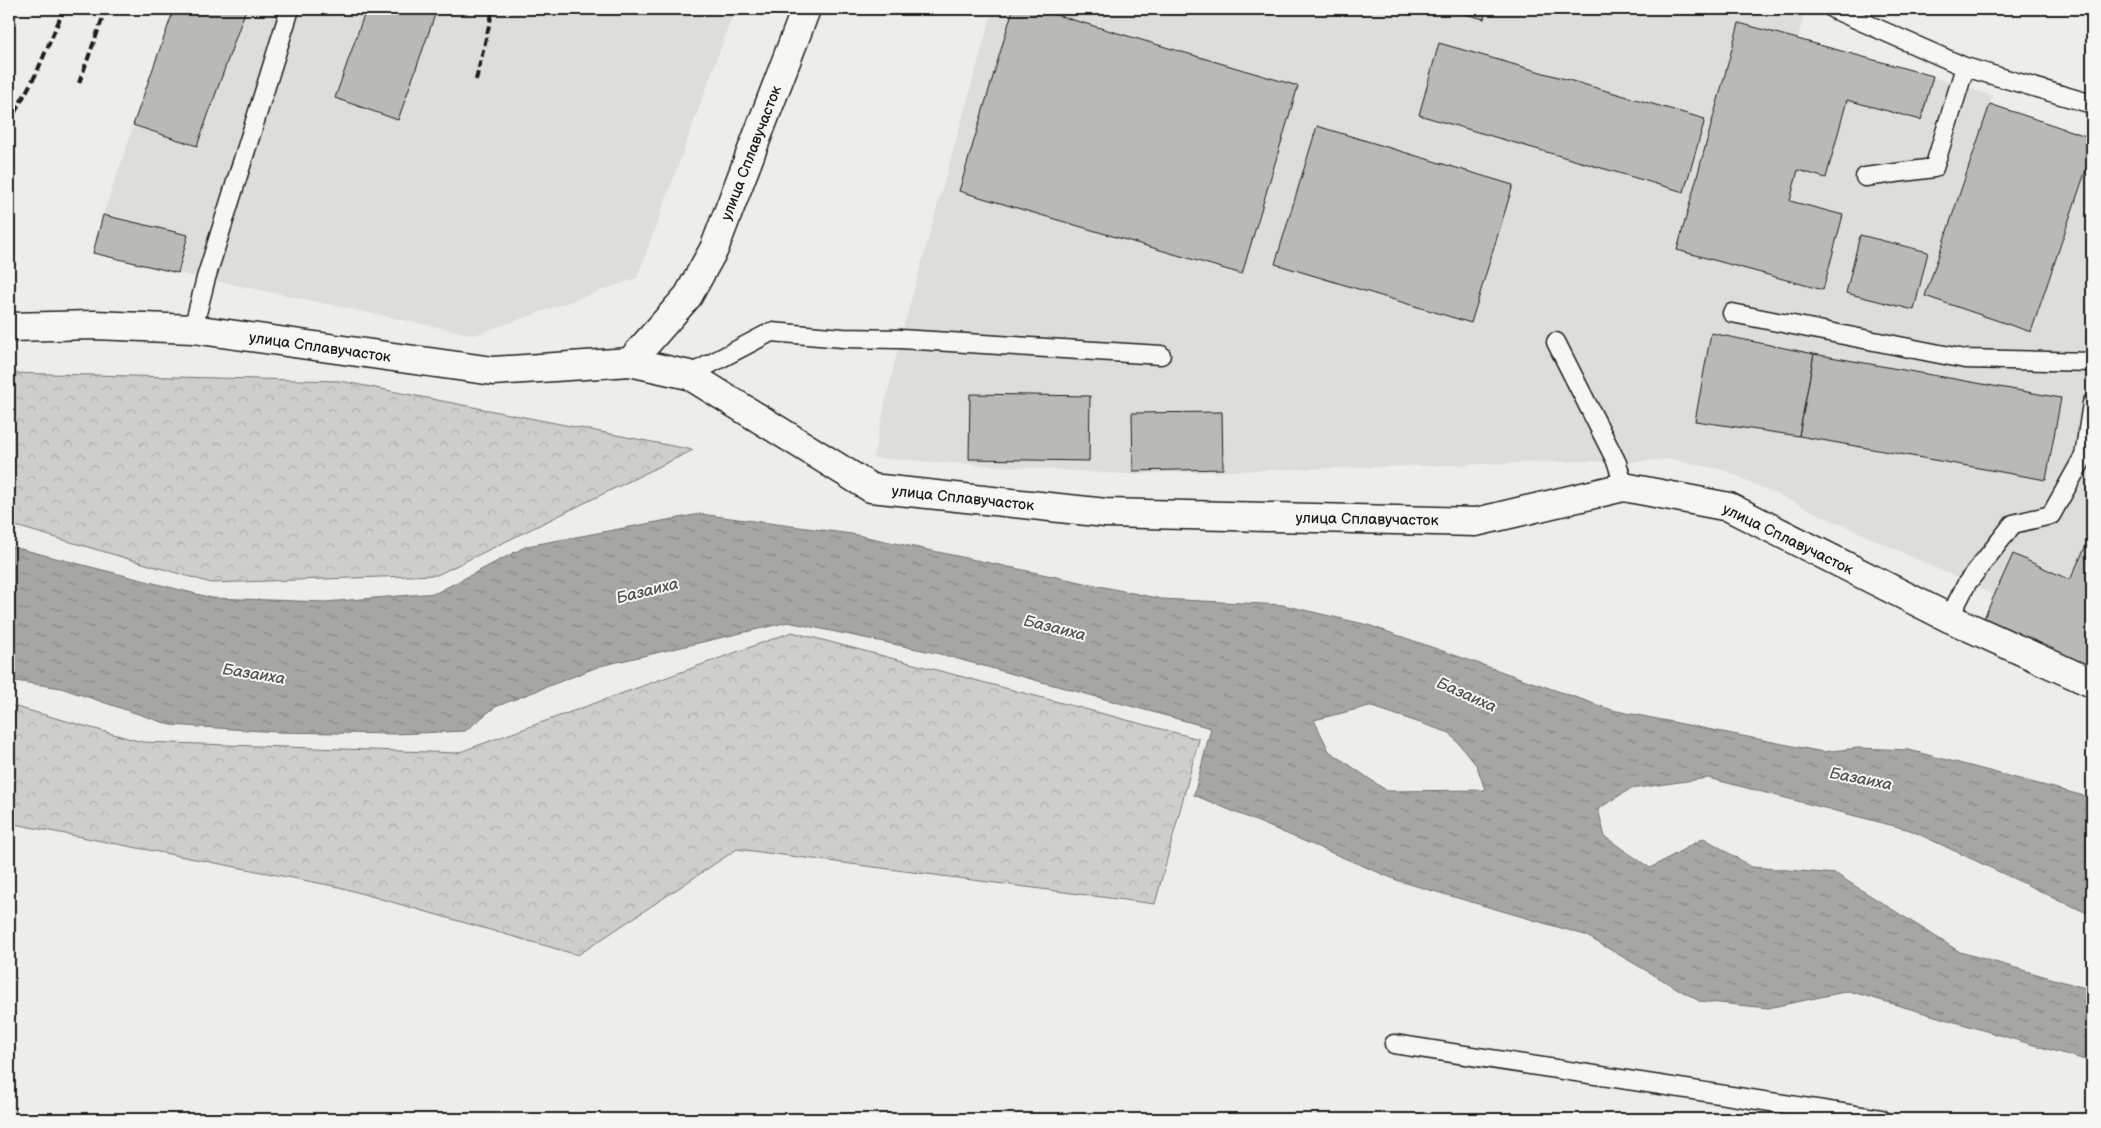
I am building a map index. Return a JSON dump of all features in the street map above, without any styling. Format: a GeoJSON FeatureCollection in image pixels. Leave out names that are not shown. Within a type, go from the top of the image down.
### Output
{"type":"FeatureCollection","features":[{"type":"Feature","properties":{"kind":"street","name":"улица Сплавучасток"},"geometry":{"type":"LineString","coordinates":[[630,362],[688,296],[714,249],[806,9]]}},
{"type":"Feature","properties":{"kind":"street","name":"улица Сплавучасток"},"geometry":{"type":"LineString","coordinates":[[9,327],[94,325],[193,329],[492,371],[630,362],[689,375],[871,488],[1106,513],[1476,522],[1624,487],[1729,507],[1949,618],[2092,683]]}},
{"type":"Feature","properties":{"kind":"lane"},"geometry":{"type":"LineString","coordinates":[[193,329],[206,278],[290,9]]}},
{"type":"Feature","properties":{"kind":"lane"},"geometry":{"type":"LineString","coordinates":[[1833,9],[1965,67],[2092,104]]}},
{"type":"Feature","properties":{"kind":"lane"},"geometry":{"type":"LineString","coordinates":[[1865,177],[1934,168],[1965,67]]}},
{"type":"Feature","properties":{"kind":"lane"},"geometry":{"type":"LineString","coordinates":[[1732,312],[1965,359],[2092,362]]}},
{"type":"Feature","properties":{"kind":"lane"},"geometry":{"type":"LineString","coordinates":[[689,375],[771,332],[843,338],[910,339],[1161,355]]}},
{"type":"Feature","properties":{"kind":"lane"},"geometry":{"type":"LineString","coordinates":[[1556,342],[1617,463],[1624,487]]}},
{"type":"Feature","properties":{"kind":"lane"},"geometry":{"type":"LineString","coordinates":[[1949,618],[1967,583],[2013,524],[2051,515],[2084,456],[2092,403]]}},
{"type":"Feature","properties":{"kind":"lane"},"geometry":{"type":"LineString","coordinates":[[1394,1044],[1881,1119]]}},
{"type":"Feature","properties":{"kind":"shaded area"},"geometry":{"type":"Polygon","coordinates":[[[174,9],[735,9],[637,278],[475,335],[178,273],[93,253],[103,215],[174,9]]]}},
{"type":"Feature","properties":{"kind":"shaded area"},"geometry":{"type":"Polygon","coordinates":[[[993,9],[1805,9],[1798,39],[1993,96],[1990,104],[2092,138],[2092,667],[1984,618],[1994,595],[1724,470],[1669,459],[1617,463],[1592,461],[1123,474],[873,458],[900,339],[993,9]]]}},
{"type":"Feature","properties":{"kind":"green space"},"geometry":{"type":"Polygon","coordinates":[[[9,373],[340,381],[693,450],[437,575],[211,583],[9,524],[9,373]]]}},
{"type":"Feature","properties":{"kind":"green space"},"geometry":{"type":"Polygon","coordinates":[[[792,632],[1199,739],[1155,904],[737,849],[578,955],[339,887],[9,823],[9,705],[142,742],[457,753],[792,632]]]}},
{"type":"Feature","properties":{"kind":"water","name":"Базаиха"},"geometry":{"type":"Polygon","coordinates":[[[700,514],[852,534],[1161,599],[1283,605],[1368,625],[1612,710],[1823,752],[1858,748],[1909,750],[2092,798],[2092,917],[1910,830],[1708,778],[1630,789],[1598,809],[1605,837],[1650,868],[1704,838],[1752,867],[1836,874],[1960,952],[2092,990],[2092,1062],[1849,991],[1768,1008],[1699,1001],[1585,935],[1399,881],[1194,795],[1211,728],[936,653],[788,622],[600,666],[495,707],[465,731],[395,734],[277,732],[171,725],[61,688],[9,680],[9,546],[212,598],[325,602],[436,593],[527,546],[700,514]],[[1370,706],[1314,720],[1329,751],[1387,791],[1485,790],[1477,766],[1450,733],[1370,706]]]}},
{"type":"Feature","properties":{"kind":"building"},"geometry":{"type":"Polygon","coordinates":[[[174,9],[246,9],[197,146],[133,125],[174,9]]]}},
{"type":"Feature","properties":{"kind":"building"},"geometry":{"type":"Polygon","coordinates":[[[366,9],[437,9],[398,120],[335,98],[366,9]]]}},
{"type":"Feature","properties":{"kind":"building"},"geometry":{"type":"Polygon","coordinates":[[[1013,9],[1036,9],[1298,86],[1242,274],[959,191],[1013,9]]]}},
{"type":"Feature","properties":{"kind":"building"},"geometry":{"type":"Polygon","coordinates":[[[1445,9],[1486,9],[1484,19],[1445,9]]]}},
{"type":"Feature","properties":{"kind":"building"},"geometry":{"type":"Polygon","coordinates":[[[1739,23],[1933,76],[1921,120],[1847,100],[1826,178],[1798,170],[1790,201],[1843,215],[1823,290],[1677,250],[1739,23]]]}},
{"type":"Feature","properties":{"kind":"building"},"geometry":{"type":"Polygon","coordinates":[[[1439,43],[1705,119],[1684,192],[1419,115],[1439,43]]]}},
{"type":"Feature","properties":{"kind":"building"},"geometry":{"type":"Polygon","coordinates":[[[1990,104],[2092,138],[2092,152],[2031,332],[1925,296],[1990,104]]]}},
{"type":"Feature","properties":{"kind":"building"},"geometry":{"type":"Polygon","coordinates":[[[1317,126],[1513,185],[1471,323],[1275,264],[1317,126]]]}},
{"type":"Feature","properties":{"kind":"building"},"geometry":{"type":"Polygon","coordinates":[[[103,215],[188,235],[178,273],[93,253],[103,215]]]}},
{"type":"Feature","properties":{"kind":"building"},"geometry":{"type":"Polygon","coordinates":[[[1860,235],[1928,252],[1914,310],[1846,293],[1860,235]]]}},
{"type":"Feature","properties":{"kind":"building"},"geometry":{"type":"Polygon","coordinates":[[[1711,333],[1814,354],[1799,436],[1695,421],[1711,333]]]}},
{"type":"Feature","properties":{"kind":"building"},"geometry":{"type":"Polygon","coordinates":[[[1814,354],[2061,398],[2046,480],[1799,436],[1814,354]]]}},
{"type":"Feature","properties":{"kind":"building"},"geometry":{"type":"Polygon","coordinates":[[[970,394],[1090,396],[1089,461],[969,459],[970,394]]]}},
{"type":"Feature","properties":{"kind":"building"},"geometry":{"type":"Polygon","coordinates":[[[1222,412],[1223,469],[1133,471],[1132,413],[1222,412]]]}},
{"type":"Feature","properties":{"kind":"building"},"geometry":{"type":"Polygon","coordinates":[[[2092,532],[2092,667],[1984,618],[2013,554],[2070,580],[2092,532]]]}},
{"type":"Feature","properties":{"kind":"railway"},"geometry":{"type":"LineString","coordinates":[[9,123],[36,74],[64,9]]}},
{"type":"Feature","properties":{"kind":"railway"},"geometry":{"type":"LineString","coordinates":[[79,83],[106,9]]}},
{"type":"Feature","properties":{"kind":"railway"},"geometry":{"type":"LineString","coordinates":[[476,80],[493,9]]}}]}
